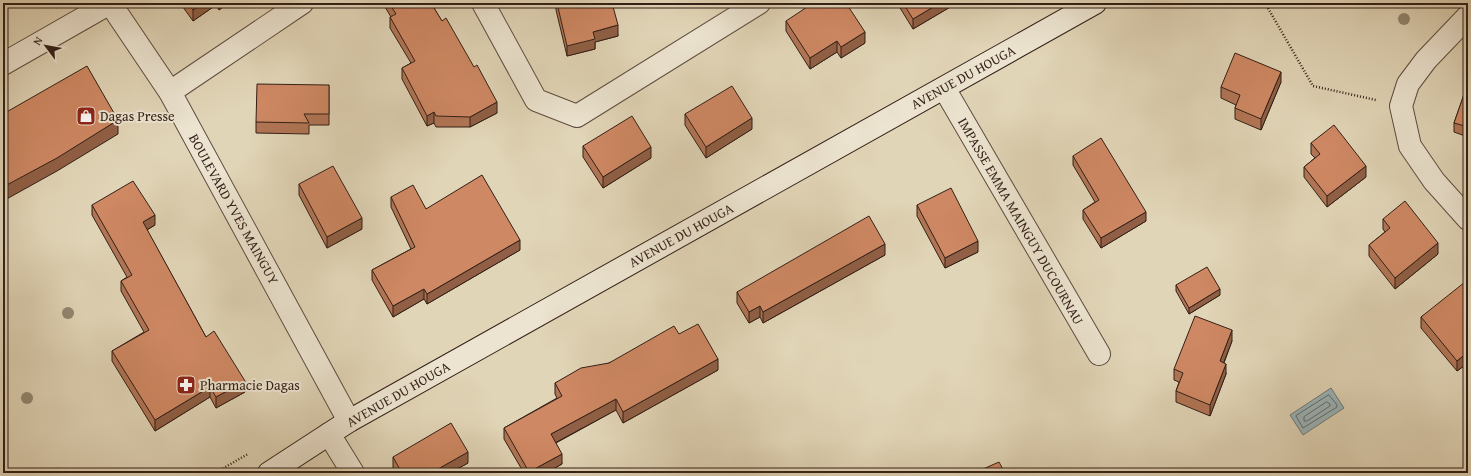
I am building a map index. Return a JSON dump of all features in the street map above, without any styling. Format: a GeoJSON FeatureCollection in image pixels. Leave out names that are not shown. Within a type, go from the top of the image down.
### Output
{"type":"FeatureCollection","features":[{"type":"Feature","properties":{"kind":"street"},"geometry":{"type":"LineString","coordinates":[[3,64],[110,3]]}},
{"type":"Feature","properties":{"kind":"street","name":"BOULEVARD YVES MAINGUY"},"geometry":{"type":"LineString","coordinates":[[110,3],[170,92],[349,421]]}},
{"type":"Feature","properties":{"kind":"street"},"geometry":{"type":"LineString","coordinates":[[170,92],[302,3]]}},
{"type":"Feature","properties":{"kind":"street"},"geometry":{"type":"LineString","coordinates":[[483,3],[536,100],[577,116],[760,3]]}},
{"type":"Feature","properties":{"kind":"street","name":"AVENUE DU HOUGA"},"geometry":{"type":"LineString","coordinates":[[270,473],[349,421],[1095,3]]}},
{"type":"Feature","properties":{"kind":"street"},"geometry":{"type":"LineString","coordinates":[[1468,16],[1426,60],[1408,84],[1401,106],[1410,146],[1434,180],[1468,219]]}},
{"type":"Feature","properties":{"kind":"street","name":"IMPASSE EMMA MAINGUY DUCOURNAU"},"geometry":{"type":"LineString","coordinates":[[944,88],[1098,354]]}},
{"type":"Feature","properties":{"kind":"street"},"geometry":{"type":"LineString","coordinates":[[330,434],[352,473]]}},
{"type":"Feature","properties":{"kind":"path"},"geometry":{"type":"LineString","coordinates":[[1265,3],[1313,86],[1401,106]]}},
{"type":"Feature","properties":{"kind":"water"},"geometry":{"type":"Polygon","coordinates":[[[1331,388],[1344,408],[1303,435],[1290,415],[1331,388]]]}},
{"type":"Feature","properties":{"kind":"building"},"geometry":{"type":"Polygon","coordinates":[[[188,3],[203,3],[193,10],[188,3]]]}},
{"type":"Feature","properties":{"kind":"building"},"geometry":{"type":"Polygon","coordinates":[[[389,3],[431,3],[442,21],[446,18],[474,67],[477,65],[497,102],[470,117],[436,116],[434,112],[427,116],[402,68],[415,61],[390,17],[396,14],[389,3]]]}},
{"type":"Feature","properties":{"kind":"building"},"geometry":{"type":"Polygon","coordinates":[[[557,3],[612,3],[618,25],[593,32],[595,39],[567,46],[557,3]]]}},
{"type":"Feature","properties":{"kind":"building"},"geometry":{"type":"Polygon","coordinates":[[[813,3],[846,3],[865,32],[841,47],[837,41],[810,58],[786,21],[813,3]]]}},
{"type":"Feature","properties":{"kind":"building"},"geometry":{"type":"Polygon","coordinates":[[[903,3],[940,3],[913,19],[903,3]]]}},
{"type":"Feature","properties":{"kind":"building"},"geometry":{"type":"Polygon","coordinates":[[[1235,53],[1281,72],[1261,119],[1235,108],[1240,95],[1221,87],[1235,53]]]}},
{"type":"Feature","properties":{"kind":"building"},"geometry":{"type":"Polygon","coordinates":[[[87,66],[118,120],[57,158],[3,187],[3,114],[87,66]]]}},
{"type":"Feature","properties":{"kind":"building"},"geometry":{"type":"Polygon","coordinates":[[[1468,83],[1468,127],[1454,123],[1468,83]]]}},
{"type":"Feature","properties":{"kind":"building"},"geometry":{"type":"Polygon","coordinates":[[[257,84],[329,85],[329,114],[304,114],[309,123],[256,122],[257,84]]]}},
{"type":"Feature","properties":{"kind":"building"},"geometry":{"type":"Polygon","coordinates":[[[732,86],[752,118],[706,147],[685,114],[732,86]]]}},
{"type":"Feature","properties":{"kind":"building"},"geometry":{"type":"Polygon","coordinates":[[[632,116],[651,147],[603,177],[583,146],[632,116]]]}},
{"type":"Feature","properties":{"kind":"building"},"geometry":{"type":"Polygon","coordinates":[[[1334,125],[1366,166],[1327,196],[1304,167],[1320,154],[1311,143],[1334,125]]]}},
{"type":"Feature","properties":{"kind":"building"},"geometry":{"type":"Polygon","coordinates":[[[1101,138],[1146,212],[1101,238],[1083,210],[1099,200],[1073,156],[1101,138]]]}},
{"type":"Feature","properties":{"kind":"building"},"geometry":{"type":"Polygon","coordinates":[[[333,166],[362,218],[327,237],[299,184],[333,166]]]}},
{"type":"Feature","properties":{"kind":"building"},"geometry":{"type":"Polygon","coordinates":[[[482,175],[520,240],[427,294],[424,289],[393,306],[372,270],[415,247],[391,197],[413,185],[426,209],[482,175]]]}},
{"type":"Feature","properties":{"kind":"building"},"geometry":{"type":"Polygon","coordinates":[[[133,181],[155,215],[143,222],[206,337],[214,331],[245,381],[216,397],[210,387],[155,420],[112,351],[149,330],[121,281],[132,275],[92,205],[133,181]]]}},
{"type":"Feature","properties":{"kind":"building"},"geometry":{"type":"Polygon","coordinates":[[[951,188],[978,241],[945,258],[917,205],[951,188]]]}},
{"type":"Feature","properties":{"kind":"building"},"geometry":{"type":"Polygon","coordinates":[[[1405,201],[1438,243],[1395,278],[1369,245],[1390,228],[1383,219],[1405,201]]]}},
{"type":"Feature","properties":{"kind":"building"},"geometry":{"type":"Polygon","coordinates":[[[869,216],[885,244],[763,312],[760,306],[749,312],[737,292],[869,216]]]}},
{"type":"Feature","properties":{"kind":"building"},"geometry":{"type":"Polygon","coordinates":[[[1207,267],[1220,289],[1189,308],[1176,285],[1207,267]]]}},
{"type":"Feature","properties":{"kind":"building"},"geometry":{"type":"Polygon","coordinates":[[[1465,282],[1468,286],[1468,352],[1457,361],[1421,317],[1465,282]]]}},
{"type":"Feature","properties":{"kind":"building"},"geometry":{"type":"Polygon","coordinates":[[[1195,316],[1232,330],[1220,361],[1226,364],[1210,405],[1176,391],[1183,373],[1174,369],[1195,316]]]}},
{"type":"Feature","properties":{"kind":"building"},"geometry":{"type":"Polygon","coordinates":[[[698,324],[718,359],[623,412],[616,399],[551,434],[562,454],[529,472],[504,428],[562,396],[555,383],[581,368],[609,363],[674,326],[679,334],[698,324]]]}},
{"type":"Feature","properties":{"kind":"building"},"geometry":{"type":"Polygon","coordinates":[[[451,423],[468,452],[431,473],[402,473],[393,457],[451,423]]]}},
{"type":"Feature","properties":{"kind":"building"},"geometry":{"type":"Polygon","coordinates":[[[999,462],[1005,473],[974,473],[999,462]]]}},
{"type":"Feature","properties":{"kind":"place","name":"Dagas Presse"},"geometry":{"type":"Point","coordinates":[86,116]}},
{"type":"Feature","properties":{"kind":"place","name":"Pharmacie Dagas"},"geometry":{"type":"Point","coordinates":[186,385]}}]}
